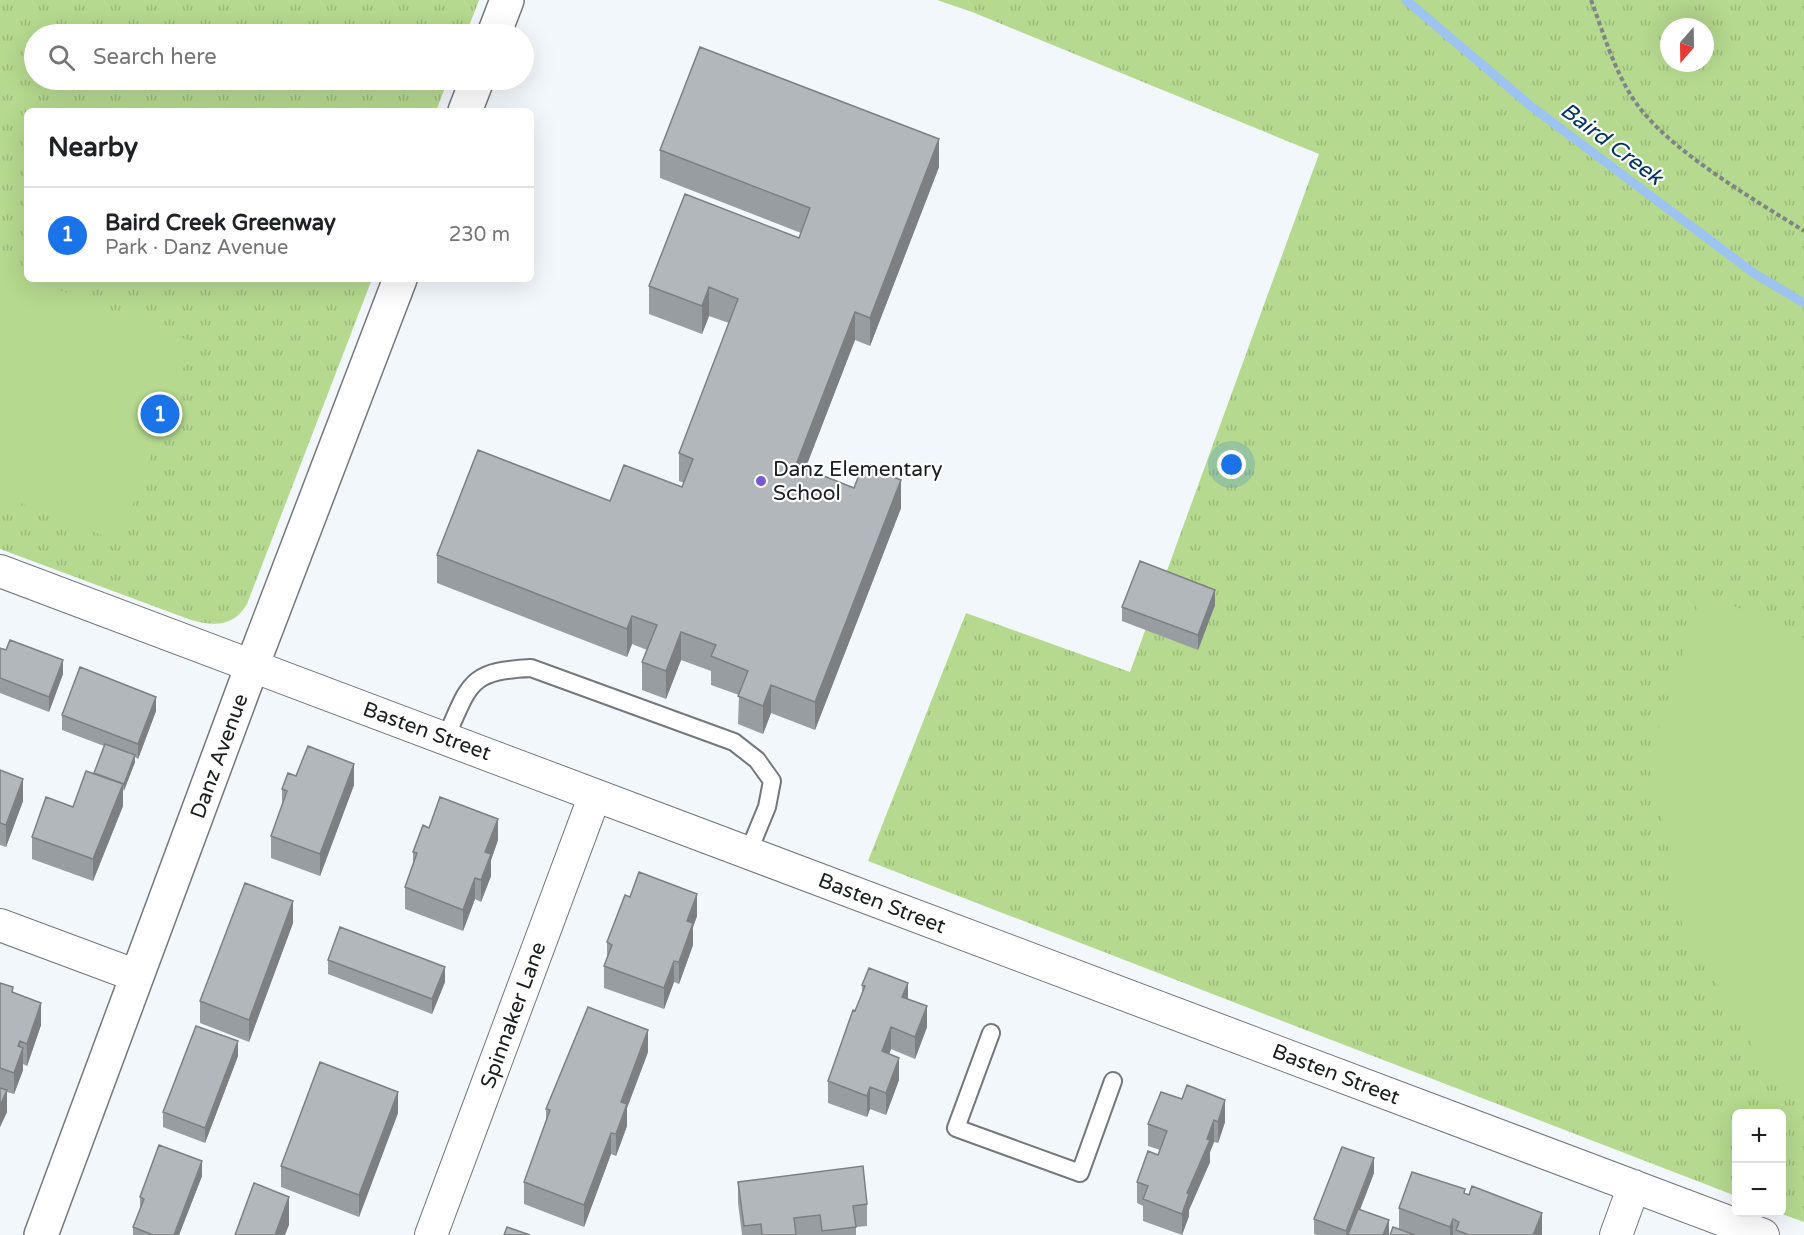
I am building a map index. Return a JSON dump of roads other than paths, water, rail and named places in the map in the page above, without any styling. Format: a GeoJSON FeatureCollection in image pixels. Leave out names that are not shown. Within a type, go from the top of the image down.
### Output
{"type":"FeatureCollection","features":[{"type":"Feature","properties":{"kind":"street"},"geometry":{"type":"LineString","coordinates":[[498,24],[507,0]]}},
{"type":"Feature","properties":{"kind":"street"},"geometry":{"type":"LineString","coordinates":[[466,108],[473,90]]}},
{"type":"Feature","properties":{"kind":"street","name":"Danz Avenue"},"geometry":{"type":"LineString","coordinates":[[41,1235],[252,666],[399,282]]}},
{"type":"Feature","properties":{"kind":"street","name":"Basten Street"},"geometry":{"type":"LineString","coordinates":[[0,571],[1763,1235]]}},
{"type":"Feature","properties":{"kind":"street","name":"Spinnaker Lane"},"geometry":{"type":"LineString","coordinates":[[431,1235],[595,795]]}},
{"type":"Feature","properties":{"kind":"street"},"geometry":{"type":"LineString","coordinates":[[0,925],[137,976]]}},
{"type":"Feature","properties":{"kind":"street"},"geometry":{"type":"LineString","coordinates":[[1616,1235],[1634,1186]]}},
{"type":"Feature","properties":{"kind":"lane"},"geometry":{"type":"LineString","coordinates":[[446,738],[463,698],[476,680],[500,670],[531,668],[734,742],[757,760],[772,781],[767,807],[748,853]]}},
{"type":"Feature","properties":{"kind":"lane"},"geometry":{"type":"LineString","coordinates":[[991,1034],[956,1128],[1080,1173],[1113,1081]]}},
{"type":"Feature","properties":{"kind":"waterway","name":"Baird Creek"},"geometry":{"type":"LineString","coordinates":[[1406,0],[1532,107],[1755,274],[1804,303]]}},
{"type":"Feature","properties":{"kind":"place","name":"Baird Creek Greenway"},"geometry":{"type":"Point","coordinates":[160,414]}},
{"type":"Feature","properties":{"kind":"place","name":"Danz Elementary School"},"geometry":{"type":"Point","coordinates":[761,481]}}]}
